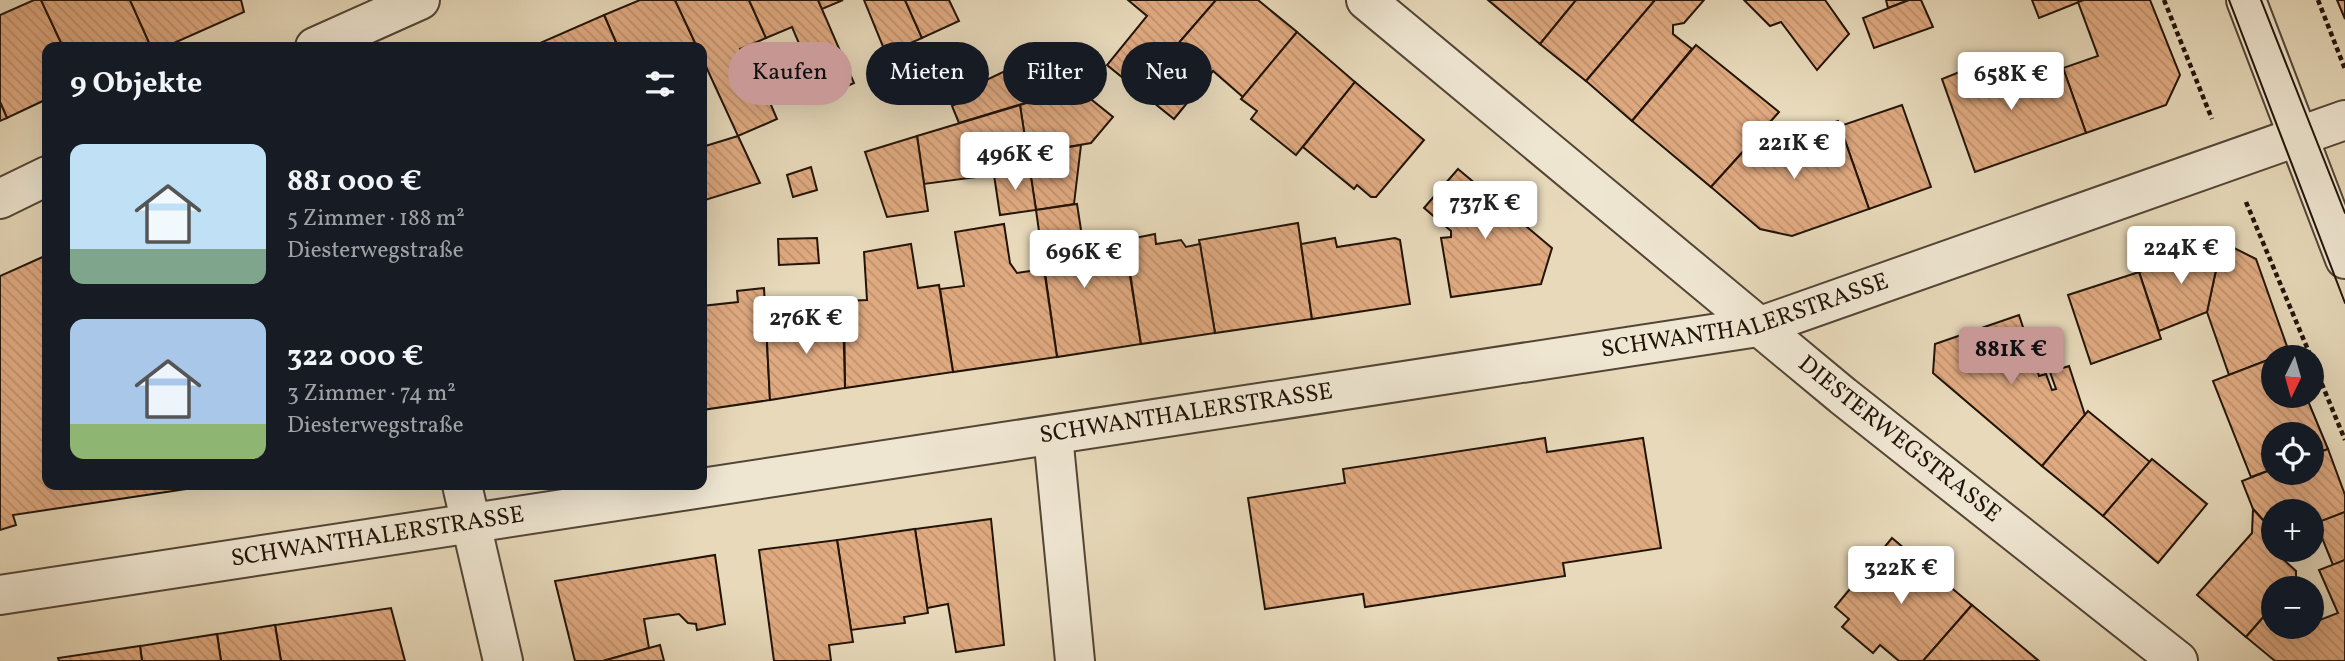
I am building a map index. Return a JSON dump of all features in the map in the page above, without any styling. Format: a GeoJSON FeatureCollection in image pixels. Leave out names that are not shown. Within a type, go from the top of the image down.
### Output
{"type":"FeatureCollection","features":[{"type":"Feature","properties":{"kind":"street"},"geometry":{"type":"LineString","coordinates":[[323,42],[348,26],[420,0]]}},
{"type":"Feature","properties":{"kind":"street","name":"DIESTERWEGSTRASSE"},"geometry":{"type":"LineString","coordinates":[[1366,0],[1758,327],[2178,661]]}},
{"type":"Feature","properties":{"kind":"street"},"geometry":{"type":"LineString","coordinates":[[2246,0],[2345,259]]}},
{"type":"Feature","properties":{"kind":"street","name":"SCHWANTHALERSTRASSE"},"geometry":{"type":"LineString","coordinates":[[707,488],[1758,327],[2345,120]]}},
{"type":"Feature","properties":{"kind":"street"},"geometry":{"type":"LineString","coordinates":[[0,199],[42,178]]}},
{"type":"Feature","properties":{"kind":"street"},"geometry":{"type":"LineString","coordinates":[[1053,435],[1075,661]]}},
{"type":"Feature","properties":{"kind":"street"},"geometry":{"type":"LineString","coordinates":[[463,490],[503,661]]}},
{"type":"Feature","properties":{"kind":"street","name":"SCHWANTHALERSTRASSE"},"geometry":{"type":"LineString","coordinates":[[0,595],[694,490]]}},
{"type":"Feature","properties":{"kind":"path"},"geometry":{"type":"LineString","coordinates":[[2318,0],[2345,69]]}},
{"type":"Feature","properties":{"kind":"path"},"geometry":{"type":"LineString","coordinates":[[2324,389],[2345,440]]}},
{"type":"Feature","properties":{"kind":"building"},"geometry":{"type":"Polygon","coordinates":[[[34,0],[41,0],[61,42],[42,42],[42,101],[7,118],[0,102],[0,15],[34,0]]]}},
{"type":"Feature","properties":{"kind":"building"},"geometry":{"type":"Polygon","coordinates":[[[41,0],[130,0],[149,42],[61,42],[41,0]]]}},
{"type":"Feature","properties":{"kind":"building"},"geometry":{"type":"Polygon","coordinates":[[[130,0],[241,0],[244,12],[176,42],[149,42],[130,0]]]}},
{"type":"Feature","properties":{"kind":"building"},"geometry":{"type":"Polygon","coordinates":[[[640,0],[675,0],[695,42],[616,42],[604,15],[640,0]]]}},
{"type":"Feature","properties":{"kind":"building"},"geometry":{"type":"Polygon","coordinates":[[[675,0],[749,0],[766,38],[757,42],[728,42],[728,105],[771,105],[777,119],[738,136],[707,69],[707,42],[695,42],[675,0]]]}},
{"type":"Feature","properties":{"kind":"building"},"geometry":{"type":"Polygon","coordinates":[[[749,0],[818,0],[836,42],[798,42],[792,27],[766,38],[749,0]]]}},
{"type":"Feature","properties":{"kind":"building"},"geometry":{"type":"Polygon","coordinates":[[[818,0],[843,0],[822,9],[818,0]]]}},
{"type":"Feature","properties":{"kind":"building"},"geometry":{"type":"Polygon","coordinates":[[[864,0],[905,0],[922,38],[913,42],[881,42],[864,0]]]}},
{"type":"Feature","properties":{"kind":"building"},"geometry":{"type":"Polygon","coordinates":[[[905,0],[949,0],[959,21],[922,38],[905,0]]]}},
{"type":"Feature","properties":{"kind":"building"},"geometry":{"type":"Polygon","coordinates":[[[1128,0],[1216,0],[1180,42],[1126,42],[1147,16],[1128,0]]]}},
{"type":"Feature","properties":{"kind":"building"},"geometry":{"type":"Polygon","coordinates":[[[1216,0],[1258,0],[1297,32],[1243,97],[1212,72],[1212,42],[1180,42],[1216,0]]]}},
{"type":"Feature","properties":{"kind":"building"},"geometry":{"type":"Polygon","coordinates":[[[1488,0],[1576,0],[1540,44],[1488,0]]]}},
{"type":"Feature","properties":{"kind":"building"},"geometry":{"type":"Polygon","coordinates":[[[1576,0],[1655,0],[1586,81],[1540,44],[1576,0]]]}},
{"type":"Feature","properties":{"kind":"building"},"geometry":{"type":"Polygon","coordinates":[[[1655,0],[1704,0],[1684,23],[1673,25],[1673,34],[1692,49],[1632,121],[1586,81],[1655,0]]]}},
{"type":"Feature","properties":{"kind":"building"},"geometry":{"type":"Polygon","coordinates":[[[1744,0],[1825,0],[1849,34],[1817,70],[1781,22],[1770,26],[1744,0]]]}},
{"type":"Feature","properties":{"kind":"building"},"geometry":{"type":"Polygon","coordinates":[[[1886,0],[1909,0],[1888,8],[1886,0]]]}},
{"type":"Feature","properties":{"kind":"building"},"geometry":{"type":"Polygon","coordinates":[[[1909,0],[1921,0],[1933,27],[1874,48],[1863,18],[1909,0]]]}},
{"type":"Feature","properties":{"kind":"building"},"geometry":{"type":"Polygon","coordinates":[[[2032,0],[2084,0],[2039,18],[2032,0]]]}},
{"type":"Feature","properties":{"kind":"building"},"geometry":{"type":"Polygon","coordinates":[[[2150,0],[2180,75],[2166,105],[2086,133],[2063,68],[2098,56],[2078,2],[2150,0]]]}},
{"type":"Feature","properties":{"kind":"building"},"geometry":{"type":"Polygon","coordinates":[[[2337,0],[2345,0],[2345,19],[2337,0]]]}},
{"type":"Feature","properties":{"kind":"building"},"geometry":{"type":"Polygon","coordinates":[[[604,15],[616,42],[542,42],[604,15]]]}},
{"type":"Feature","properties":{"kind":"building"},"geometry":{"type":"Polygon","coordinates":[[[1297,32],[1355,82],[1296,155],[1251,119],[1257,111],[1241,99],[1297,32]]]}},
{"type":"Feature","properties":{"kind":"building"},"geometry":{"type":"Polygon","coordinates":[[[1696,45],[1779,112],[1711,187],[1632,121],[1696,45]]]}},
{"type":"Feature","properties":{"kind":"building"},"geometry":{"type":"Polygon","coordinates":[[[1121,48],[1121,76],[1107,65],[1121,48]]]}},
{"type":"Feature","properties":{"kind":"building"},"geometry":{"type":"Polygon","coordinates":[[[2004,54],[2009,67],[2003,69],[2011,91],[2030,78],[2028,71],[2053,62],[2056,70],[2063,68],[2086,133],[1975,172],[1942,79],[2004,54]]]}},
{"type":"Feature","properties":{"kind":"building"},"geometry":{"type":"Polygon","coordinates":[[[1003,72],[1003,105],[1018,105],[959,123],[952,106],[989,105],[989,79],[1003,72]]]}},
{"type":"Feature","properties":{"kind":"building"},"geometry":{"type":"Polygon","coordinates":[[[1355,82],[1424,140],[1376,197],[1371,197],[1357,185],[1354,189],[1303,147],[1355,82]]]}},
{"type":"Feature","properties":{"kind":"building"},"geometry":{"type":"Polygon","coordinates":[[[0,102],[7,118],[0,121],[0,102]]]}},
{"type":"Feature","properties":{"kind":"building"},"geometry":{"type":"Polygon","coordinates":[[[1020,105],[1098,105],[1113,117],[1091,143],[1027,154],[1020,105]]]}},
{"type":"Feature","properties":{"kind":"building"},"geometry":{"type":"Polygon","coordinates":[[[1020,105],[1030,170],[924,184],[917,136],[1020,105]]]}},
{"type":"Feature","properties":{"kind":"building"},"geometry":{"type":"Polygon","coordinates":[[[1157,105],[1185,105],[1174,119],[1157,105]]]}},
{"type":"Feature","properties":{"kind":"building"},"geometry":{"type":"Polygon","coordinates":[[[1902,105],[1931,187],[1869,209],[1840,126],[1902,105]]]}},
{"type":"Feature","properties":{"kind":"building"},"geometry":{"type":"Polygon","coordinates":[[[1838,121],[1869,209],[1792,236],[1760,229],[1711,187],[1768,124],[1795,148],[1804,133],[1838,121]]]}},
{"type":"Feature","properties":{"kind":"building"},"geometry":{"type":"Polygon","coordinates":[[[738,136],[760,183],[707,199],[707,145],[738,136]]]}},
{"type":"Feature","properties":{"kind":"building"},"geometry":{"type":"Polygon","coordinates":[[[917,136],[928,211],[887,217],[865,152],[917,136]]]}},
{"type":"Feature","properties":{"kind":"building"},"geometry":{"type":"Polygon","coordinates":[[[1081,145],[1074,204],[1036,210],[1027,154],[1081,145]]]}},
{"type":"Feature","properties":{"kind":"building"},"geometry":{"type":"Polygon","coordinates":[[[811,167],[817,190],[793,197],[787,175],[811,167]]]}},
{"type":"Feature","properties":{"kind":"building"},"geometry":{"type":"Polygon","coordinates":[[[1458,169],[1552,248],[1541,284],[1451,297],[1441,238],[1451,237],[1451,231],[1424,208],[1458,169]]]}},
{"type":"Feature","properties":{"kind":"building"},"geometry":{"type":"Polygon","coordinates":[[[1030,170],[1036,210],[1000,215],[994,175],[1030,170]]]}},
{"type":"Feature","properties":{"kind":"building"},"geometry":{"type":"Polygon","coordinates":[[[1077,204],[1087,269],[1128,263],[1141,344],[1057,357],[1036,210],[1077,204]]]}},
{"type":"Feature","properties":{"kind":"building"},"geometry":{"type":"Polygon","coordinates":[[[1298,223],[1312,319],[1215,333],[1199,240],[1298,223]]]}},
{"type":"Feature","properties":{"kind":"building"},"geometry":{"type":"Polygon","coordinates":[[[1004,224],[1010,263],[1017,273],[1044,269],[1057,357],[953,372],[940,289],[964,286],[955,232],[1004,224]]]}},
{"type":"Feature","properties":{"kind":"building"},"geometry":{"type":"Polygon","coordinates":[[[1155,234],[1156,244],[1181,240],[1186,247],[1200,244],[1215,333],[1141,344],[1125,240],[1155,234]]]}},
{"type":"Feature","properties":{"kind":"building"},"geometry":{"type":"Polygon","coordinates":[[[817,238],[819,263],[779,265],[778,239],[817,238]]]}},
{"type":"Feature","properties":{"kind":"building"},"geometry":{"type":"Polygon","coordinates":[[[1335,238],[1337,247],[1395,238],[1400,240],[1410,304],[1312,319],[1301,244],[1335,238]]]}},
{"type":"Feature","properties":{"kind":"building"},"geometry":{"type":"Polygon","coordinates":[[[2222,242],[2256,259],[2287,345],[2261,345],[2261,363],[2229,375],[2207,312],[2222,242]]]}},
{"type":"Feature","properties":{"kind":"building"},"geometry":{"type":"Polygon","coordinates":[[[2222,242],[2207,312],[2159,331],[2139,272],[2222,242]]]}},
{"type":"Feature","properties":{"kind":"building"},"geometry":{"type":"Polygon","coordinates":[[[911,244],[918,288],[939,285],[953,372],[845,388],[844,301],[867,300],[864,252],[911,244]]]}},
{"type":"Feature","properties":{"kind":"building"},"geometry":{"type":"Polygon","coordinates":[[[42,257],[42,490],[180,490],[13,515],[16,525],[0,530],[0,276],[42,257]]]}},
{"type":"Feature","properties":{"kind":"building"},"geometry":{"type":"Polygon","coordinates":[[[2139,272],[2161,339],[2091,364],[2068,295],[2139,272]]]}},
{"type":"Feature","properties":{"kind":"building"},"geometry":{"type":"Polygon","coordinates":[[[764,288],[770,400],[707,409],[707,305],[738,302],[737,291],[764,288]]]}},
{"type":"Feature","properties":{"kind":"building"},"geometry":{"type":"Polygon","coordinates":[[[843,312],[845,388],[770,400],[766,323],[843,312]]]}},
{"type":"Feature","properties":{"kind":"building"},"geometry":{"type":"Polygon","coordinates":[[[2019,315],[2039,376],[2046,374],[2052,390],[2056,389],[2050,372],[2069,366],[2085,415],[2042,466],[1933,373],[1935,344],[2019,315]]]}},
{"type":"Feature","properties":{"kind":"building"},"geometry":{"type":"Polygon","coordinates":[[[2261,363],[2261,408],[2311,408],[2317,422],[2261,422],[2261,473],[2251,477],[2213,381],[2261,363]]]}},
{"type":"Feature","properties":{"kind":"building"},"geometry":{"type":"Polygon","coordinates":[[[2088,411],[2150,462],[2103,516],[2042,466],[2088,411]]]}},
{"type":"Feature","properties":{"kind":"building"},"geometry":{"type":"Polygon","coordinates":[[[1545,438],[1547,452],[1643,438],[1661,548],[1563,563],[1565,576],[1365,607],[1363,594],[1265,609],[1248,498],[1345,483],[1343,469],[1545,438]]]}},
{"type":"Feature","properties":{"kind":"building"},"geometry":{"type":"Polygon","coordinates":[[[2328,449],[2345,495],[2345,512],[2324,520],[2324,499],[2261,499],[2261,518],[2253,509],[2242,481],[2261,474],[2261,485],[2324,485],[2324,450],[2328,449]]]}},
{"type":"Feature","properties":{"kind":"building"},"geometry":{"type":"Polygon","coordinates":[[[2152,459],[2207,504],[2158,563],[2103,516],[2152,459]]]}},
{"type":"Feature","properties":{"kind":"building"},"geometry":{"type":"Polygon","coordinates":[[[2253,509],[2261,518],[2261,562],[2286,562],[2296,571],[2296,576],[2261,576],[2261,620],[2246,637],[2197,595],[2252,533],[2253,509]]]}},
{"type":"Feature","properties":{"kind":"building"},"geometry":{"type":"Polygon","coordinates":[[[2345,512],[2345,560],[2333,565],[2324,543],[2324,520],[2345,512]]]}},
{"type":"Feature","properties":{"kind":"building"},"geometry":{"type":"Polygon","coordinates":[[[991,519],[1004,645],[956,652],[948,604],[927,608],[915,529],[991,519]]]}},
{"type":"Feature","properties":{"kind":"building"},"geometry":{"type":"Polygon","coordinates":[[[915,529],[928,613],[904,617],[905,623],[851,630],[837,540],[915,529]]]}},
{"type":"Feature","properties":{"kind":"building"},"geometry":{"type":"Polygon","coordinates":[[[1892,538],[1972,605],[1923,661],[1899,661],[1880,645],[1873,653],[1842,627],[1849,619],[1835,607],[1892,538]]]}},
{"type":"Feature","properties":{"kind":"building"},"geometry":{"type":"Polygon","coordinates":[[[837,540],[853,642],[829,645],[831,661],[774,661],[759,550],[837,540]]]}},
{"type":"Feature","properties":{"kind":"building"},"geometry":{"type":"Polygon","coordinates":[[[715,555],[725,624],[697,630],[696,624],[688,623],[679,614],[644,619],[649,648],[603,661],[575,661],[555,581],[715,555]]]}},
{"type":"Feature","properties":{"kind":"building"},"geometry":{"type":"Polygon","coordinates":[[[2345,560],[2345,661],[2275,661],[2246,637],[2261,620],[2261,639],[2324,639],[2324,618],[2338,613],[2324,576],[2319,570],[2345,560]]]}},
{"type":"Feature","properties":{"kind":"building"},"geometry":{"type":"Polygon","coordinates":[[[1972,605],[2039,661],[1923,661],[1972,605]]]}},
{"type":"Feature","properties":{"kind":"building"},"geometry":{"type":"Polygon","coordinates":[[[391,608],[405,661],[281,661],[275,625],[391,608]]]}},
{"type":"Feature","properties":{"kind":"building"},"geometry":{"type":"Polygon","coordinates":[[[275,625],[281,661],[221,661],[217,634],[275,625]]]}},
{"type":"Feature","properties":{"kind":"building"},"geometry":{"type":"Polygon","coordinates":[[[217,634],[221,661],[142,661],[140,646],[217,634]]]}},
{"type":"Feature","properties":{"kind":"building"},"geometry":{"type":"Polygon","coordinates":[[[660,645],[664,661],[603,661],[649,648],[660,645]]]}},
{"type":"Feature","properties":{"kind":"building"},"geometry":{"type":"Polygon","coordinates":[[[140,646],[142,661],[59,661],[58,658],[140,646]]]}},
{"type":"Feature","properties":{"kind":"tram line"},"geometry":{"type":"LineString","coordinates":[[2229,0],[2345,303]]}},
{"type":"Feature","properties":{"kind":"tram line"},"geometry":{"type":"LineString","coordinates":[[2261,0],[2345,213]]}}]}
